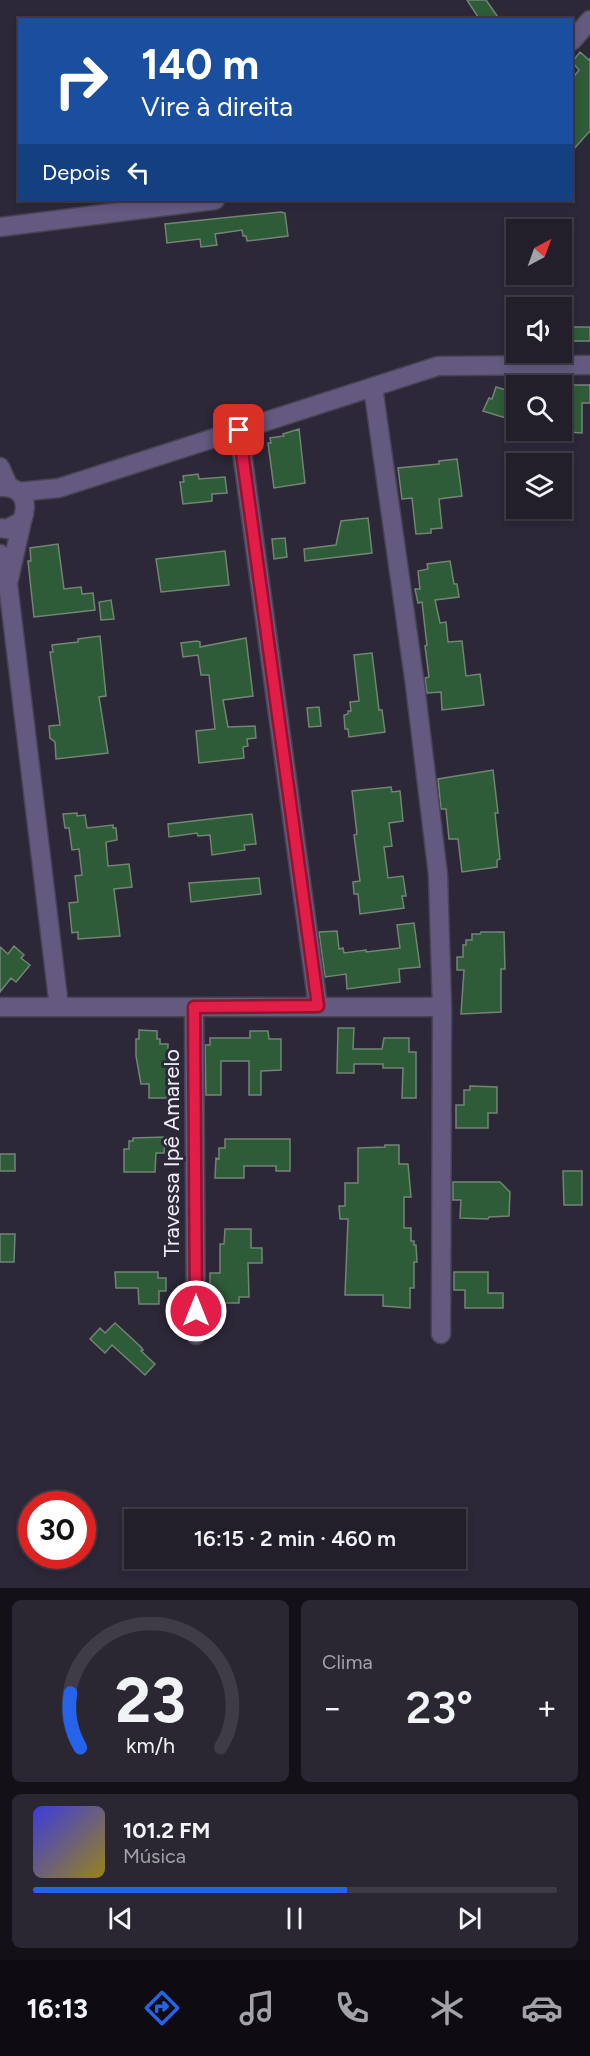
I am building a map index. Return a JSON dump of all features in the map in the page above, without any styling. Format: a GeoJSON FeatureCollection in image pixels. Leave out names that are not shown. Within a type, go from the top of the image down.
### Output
{"type":"FeatureCollection","features":[{"type":"Feature","properties":{"kind":"street"},"geometry":{"type":"LineString","coordinates":[[573,40],[590,20]]}},
{"type":"Feature","properties":{"kind":"street"},"geometry":{"type":"LineString","coordinates":[[0,227],[206,201]]}},
{"type":"Feature","properties":{"kind":"street"},"geometry":{"type":"LineString","coordinates":[[10,489],[59,488],[438,366],[590,365]]}},
{"type":"Feature","properties":{"kind":"street"},"geometry":{"type":"LineString","coordinates":[[373,387],[415,685],[438,875],[442,1007],[441,1334]]}},
{"type":"Feature","properties":{"kind":"street"},"geometry":{"type":"LineString","coordinates":[[239,430],[318,1006]]}},
{"type":"Feature","properties":{"kind":"street"},"geometry":{"type":"LineString","coordinates":[[0,467],[10,489],[24,498],[24,516],[8,584]]}},
{"type":"Feature","properties":{"kind":"street"},"geometry":{"type":"LineString","coordinates":[[0,528],[7,529],[59,488]]}},
{"type":"Feature","properties":{"kind":"street"},"geometry":{"type":"LineString","coordinates":[[0,554],[8,584],[59,1007]]}},
{"type":"Feature","properties":{"kind":"street"},"geometry":{"type":"LineString","coordinates":[[0,1007],[442,1007]]}},
{"type":"Feature","properties":{"kind":"street","name":"Travessa Ipê Amarelo"},"geometry":{"type":"LineString","coordinates":[[194,1007],[196,1335]]}},
{"type":"Feature","properties":{"kind":"building"},"geometry":{"type":"Polygon","coordinates":[[[467,0],[486,0],[499,18],[479,18],[467,0]]]}},
{"type":"Feature","properties":{"kind":"building"},"geometry":{"type":"Polygon","coordinates":[[[580,52],[589,60],[590,58],[590,131],[573,150],[573,78],[579,70],[573,61],[580,52]]]}},
{"type":"Feature","properties":{"kind":"building"},"geometry":{"type":"Polygon","coordinates":[[[285,213],[288,236],[247,241],[242,230],[215,234],[217,245],[201,247],[200,239],[167,243],[165,224],[285,213]]]}},
{"type":"Feature","properties":{"kind":"building"},"geometry":{"type":"Polygon","coordinates":[[[572,327],[590,327],[590,341],[572,341],[572,327]]]}},
{"type":"Feature","properties":{"kind":"building"},"geometry":{"type":"Polygon","coordinates":[[[572,385],[590,385],[590,403],[582,403],[582,433],[572,432],[572,385]]]}},
{"type":"Feature","properties":{"kind":"building"},"geometry":{"type":"Polygon","coordinates":[[[496,387],[506,390],[506,418],[483,411],[489,398],[492,399],[496,387]]]}},
{"type":"Feature","properties":{"kind":"building"},"geometry":{"type":"Polygon","coordinates":[[[299,429],[305,483],[274,488],[268,443],[271,443],[270,438],[284,436],[283,434],[299,429]]]}},
{"type":"Feature","properties":{"kind":"building"},"geometry":{"type":"Polygon","coordinates":[[[457,459],[462,496],[439,499],[442,528],[431,529],[431,533],[416,534],[412,498],[402,499],[398,468],[439,464],[439,461],[457,459]]]}},
{"type":"Feature","properties":{"kind":"building"},"geometry":{"type":"Polygon","coordinates":[[[198,474],[199,479],[225,477],[227,493],[212,494],[212,501],[183,504],[180,482],[184,482],[183,476],[198,474]]]}},
{"type":"Feature","properties":{"kind":"building"},"geometry":{"type":"Polygon","coordinates":[[[368,518],[372,553],[305,561],[304,549],[336,545],[341,521],[368,518]]]}},
{"type":"Feature","properties":{"kind":"building"},"geometry":{"type":"Polygon","coordinates":[[[285,538],[287,557],[274,559],[272,539],[285,538]]]}},
{"type":"Feature","properties":{"kind":"building"},"geometry":{"type":"Polygon","coordinates":[[[58,544],[64,589],[81,587],[82,594],[93,593],[95,610],[34,617],[28,561],[31,561],[30,548],[58,544]]]}},
{"type":"Feature","properties":{"kind":"building"},"geometry":{"type":"Polygon","coordinates":[[[225,551],[229,585],[161,592],[156,559],[225,551]]]}},
{"type":"Feature","properties":{"kind":"building"},"geometry":{"type":"Polygon","coordinates":[[[450,561],[459,597],[435,600],[440,623],[446,622],[448,642],[462,641],[466,676],[480,674],[484,705],[442,710],[441,692],[427,693],[425,678],[429,677],[425,646],[427,645],[422,602],[418,603],[415,589],[420,589],[418,571],[428,569],[427,564],[450,561]]]}},
{"type":"Feature","properties":{"kind":"building"},"geometry":{"type":"Polygon","coordinates":[[[111,600],[114,619],[101,620],[99,602],[111,600]]]}},
{"type":"Feature","properties":{"kind":"building"},"geometry":{"type":"Polygon","coordinates":[[[100,636],[106,696],[99,697],[108,753],[56,759],[55,742],[50,738],[49,726],[60,725],[50,652],[53,652],[52,645],[78,642],[78,639],[100,636]]]}},
{"type":"Feature","properties":{"kind":"building"},"geometry":{"type":"Polygon","coordinates":[[[246,638],[253,696],[223,700],[228,727],[255,726],[256,738],[247,739],[248,746],[243,747],[244,758],[199,763],[196,731],[215,729],[209,675],[201,675],[198,655],[183,657],[181,643],[197,641],[200,642],[200,647],[246,638]]]}},
{"type":"Feature","properties":{"kind":"building"},"geometry":{"type":"Polygon","coordinates":[[[372,653],[379,710],[382,710],[385,732],[349,737],[348,729],[345,729],[344,715],[351,711],[350,702],[359,701],[354,655],[372,653]]]}},
{"type":"Feature","properties":{"kind":"building"},"geometry":{"type":"Polygon","coordinates":[[[319,707],[321,726],[309,727],[307,708],[319,707]]]}},
{"type":"Feature","properties":{"kind":"building"},"geometry":{"type":"Polygon","coordinates":[[[493,770],[500,859],[497,860],[497,867],[462,872],[458,839],[449,839],[446,809],[441,809],[438,779],[493,770]]]}},
{"type":"Feature","properties":{"kind":"building"},"geometry":{"type":"Polygon","coordinates":[[[391,787],[392,792],[400,791],[403,821],[389,823],[392,846],[384,847],[388,878],[403,876],[406,896],[402,896],[404,908],[360,914],[358,894],[354,894],[353,882],[360,881],[354,835],[357,834],[352,791],[391,787]]]}},
{"type":"Feature","properties":{"kind":"building"},"geometry":{"type":"Polygon","coordinates":[[[77,813],[77,816],[85,815],[87,828],[113,825],[113,828],[116,828],[117,840],[106,842],[108,866],[129,864],[132,887],[114,889],[120,936],[78,939],[78,932],[72,933],[69,903],[78,902],[75,876],[82,875],[79,849],[72,850],[69,828],[65,828],[63,814],[77,813]]]}},
{"type":"Feature","properties":{"kind":"building"},"geometry":{"type":"Polygon","coordinates":[[[252,814],[256,844],[244,845],[245,850],[212,855],[210,835],[198,836],[197,833],[169,837],[168,824],[252,814]]]}},
{"type":"Feature","properties":{"kind":"building"},"geometry":{"type":"Polygon","coordinates":[[[259,878],[261,894],[191,902],[189,883],[259,878]]]}},
{"type":"Feature","properties":{"kind":"building"},"geometry":{"type":"Polygon","coordinates":[[[414,923],[420,967],[399,969],[400,982],[347,989],[346,974],[325,977],[319,932],[337,931],[339,949],[343,948],[344,953],[366,950],[366,952],[400,948],[397,925],[414,923]]]}},
{"type":"Feature","properties":{"kind":"building"},"geometry":{"type":"Polygon","coordinates":[[[504,932],[505,969],[501,969],[501,1012],[461,1014],[464,970],[457,970],[457,957],[463,957],[463,945],[466,945],[466,940],[472,940],[472,934],[504,932]]]}},
{"type":"Feature","properties":{"kind":"building"},"geometry":{"type":"Polygon","coordinates":[[[14,946],[24,955],[21,958],[30,965],[16,982],[11,978],[0,992],[0,947],[8,954],[14,946]]]}},
{"type":"Feature","properties":{"kind":"building"},"geometry":{"type":"Polygon","coordinates":[[[338,1028],[354,1028],[353,1049],[382,1049],[384,1038],[409,1038],[409,1052],[416,1052],[416,1098],[402,1098],[403,1068],[383,1068],[383,1064],[354,1064],[354,1073],[337,1073],[338,1028]]]}},
{"type":"Feature","properties":{"kind":"building"},"geometry":{"type":"Polygon","coordinates":[[[139,1030],[157,1031],[160,1044],[168,1044],[167,1098],[149,1098],[149,1084],[141,1084],[136,1056],[136,1039],[139,1039],[139,1030]]]}},
{"type":"Feature","properties":{"kind":"building"},"geometry":{"type":"Polygon","coordinates":[[[250,1031],[268,1031],[269,1039],[281,1039],[281,1070],[261,1071],[261,1095],[249,1095],[249,1061],[221,1061],[221,1095],[206,1095],[205,1045],[210,1045],[210,1038],[250,1038],[250,1031]]]}},
{"type":"Feature","properties":{"kind":"building"},"geometry":{"type":"Polygon","coordinates":[[[470,1086],[497,1087],[497,1113],[488,1113],[488,1128],[456,1128],[456,1105],[464,1105],[464,1090],[470,1090],[470,1086]]]}},
{"type":"Feature","properties":{"kind":"building"},"geometry":{"type":"Polygon","coordinates":[[[165,1137],[164,1153],[156,1153],[155,1172],[124,1172],[124,1149],[129,1149],[129,1141],[133,1141],[133,1138],[165,1137]]]}},
{"type":"Feature","properties":{"kind":"building"},"geometry":{"type":"Polygon","coordinates":[[[225,1139],[290,1139],[290,1171],[276,1171],[276,1166],[244,1166],[244,1178],[215,1178],[216,1158],[219,1159],[219,1148],[225,1148],[225,1139]]]}},
{"type":"Feature","properties":{"kind":"building"},"geometry":{"type":"Polygon","coordinates":[[[385,1145],[399,1145],[399,1164],[408,1164],[411,1197],[404,1197],[404,1228],[411,1228],[411,1241],[414,1241],[416,1245],[417,1262],[414,1262],[414,1288],[410,1288],[410,1308],[383,1306],[383,1295],[345,1295],[348,1219],[340,1219],[339,1206],[345,1206],[345,1183],[358,1183],[358,1148],[385,1147],[385,1145]]]}},
{"type":"Feature","properties":{"kind":"building"},"geometry":{"type":"Polygon","coordinates":[[[0,1154],[15,1154],[15,1171],[0,1171],[0,1154]]]}},
{"type":"Feature","properties":{"kind":"building"},"geometry":{"type":"Polygon","coordinates":[[[563,1171],[582,1171],[582,1205],[564,1205],[563,1171]]]}},
{"type":"Feature","properties":{"kind":"building"},"geometry":{"type":"Polygon","coordinates":[[[453,1182],[500,1182],[510,1192],[509,1216],[489,1217],[488,1219],[460,1218],[461,1200],[453,1200],[453,1182]]]}},
{"type":"Feature","properties":{"kind":"building"},"geometry":{"type":"Polygon","coordinates":[[[225,1229],[251,1229],[251,1248],[262,1248],[262,1263],[248,1263],[249,1297],[239,1297],[239,1303],[216,1303],[215,1292],[210,1292],[210,1273],[220,1273],[220,1244],[224,1244],[225,1229]]]}},
{"type":"Feature","properties":{"kind":"building"},"geometry":{"type":"Polygon","coordinates":[[[0,1234],[15,1234],[14,1262],[0,1262],[0,1234]]]}},
{"type":"Feature","properties":{"kind":"building"},"geometry":{"type":"Polygon","coordinates":[[[115,1272],[158,1272],[158,1278],[166,1278],[166,1291],[159,1291],[159,1304],[139,1304],[138,1288],[116,1288],[115,1272]]]}},
{"type":"Feature","properties":{"kind":"building"},"geometry":{"type":"Polygon","coordinates":[[[454,1272],[488,1272],[488,1293],[503,1293],[503,1308],[465,1308],[465,1290],[454,1290],[454,1272]]]}},
{"type":"Feature","properties":{"kind":"building"},"geometry":{"type":"Polygon","coordinates":[[[115,1323],[141,1347],[143,1350],[141,1351],[155,1364],[145,1375],[112,1345],[105,1353],[90,1339],[100,1328],[105,1333],[115,1323]]]}},
{"type":"Feature","properties":{"kind":"route"},"geometry":{"type":"LineString","coordinates":[[196,1311],[194,1007],[318,1006],[239,430]]}}]}
